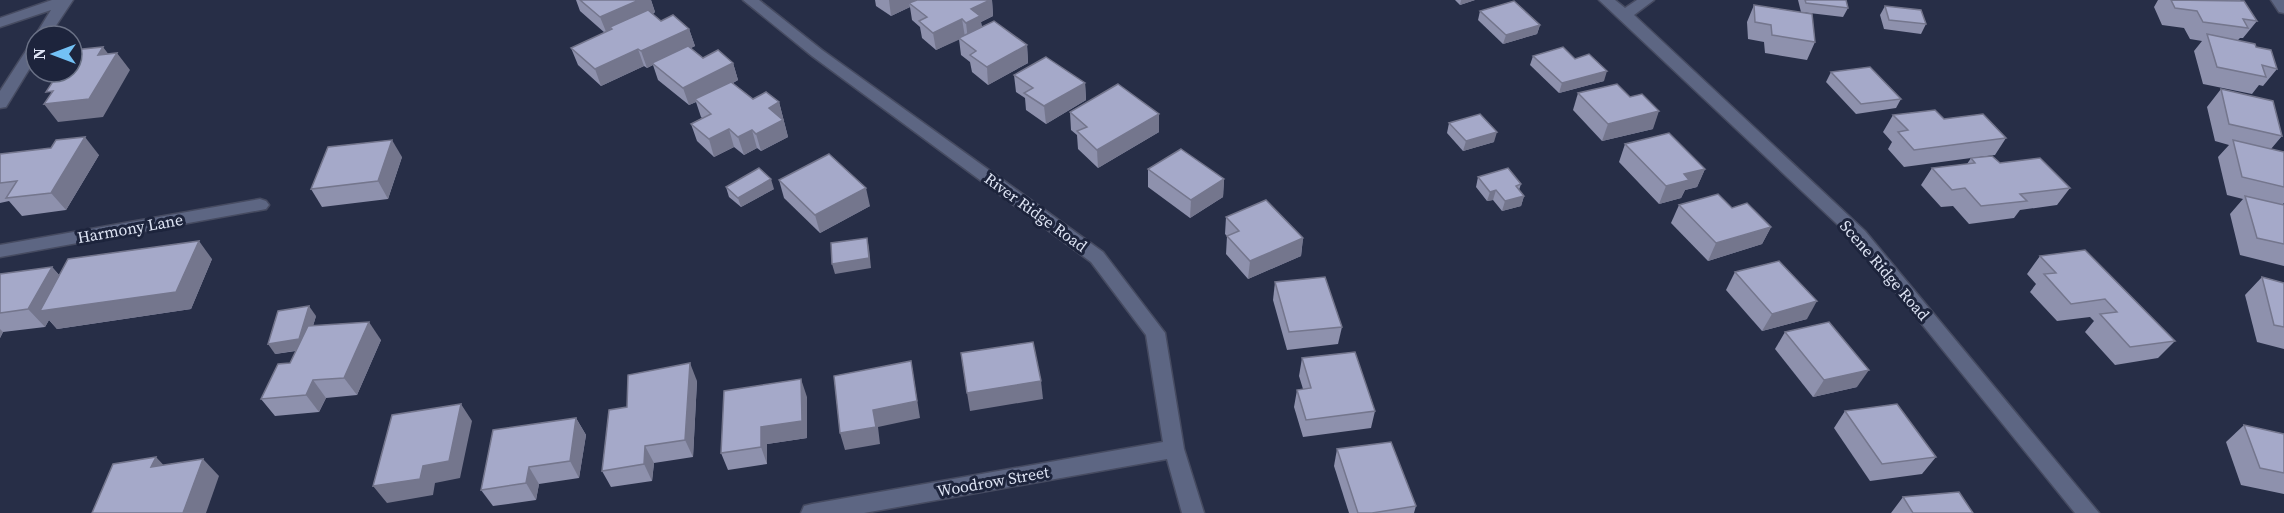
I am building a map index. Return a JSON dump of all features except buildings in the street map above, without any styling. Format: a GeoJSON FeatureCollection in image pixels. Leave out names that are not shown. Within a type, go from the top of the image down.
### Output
{"type":"FeatureCollection","features":[{"type":"Feature","properties":{"kind":"street"},"geometry":{"type":"LineString","coordinates":[[0,23],[65,0]]}},
{"type":"Feature","properties":{"kind":"street"},"geometry":{"type":"LineString","coordinates":[[50,24],[65,0]]}},
{"type":"Feature","properties":{"kind":"street","name":"River Ridge Road"},"geometry":{"type":"LineString","coordinates":[[750,0],[817,53],[1097,257],[1155,333],[1174,449],[1193,513]]}},
{"type":"Feature","properties":{"kind":"street","name":"Scene Ridge Road"},"geometry":{"type":"LineString","coordinates":[[1606,0],[1625,15],[1859,236],[2088,513]]}},
{"type":"Feature","properties":{"kind":"street"},"geometry":{"type":"LineString","coordinates":[[1625,15],[1647,0]]}},
{"type":"Feature","properties":{"kind":"street"},"geometry":{"type":"LineString","coordinates":[[2278,0],[2284,9]]}},
{"type":"Feature","properties":{"kind":"street"},"geometry":{"type":"LineString","coordinates":[[0,104],[24,65]]}},
{"type":"Feature","properties":{"kind":"street","name":"Harmony Lane"},"geometry":{"type":"LineString","coordinates":[[0,251],[260,205]]}},
{"type":"Feature","properties":{"kind":"street","name":"Woodrow Street"},"geometry":{"type":"LineString","coordinates":[[812,513],[1174,449]]}}]}
